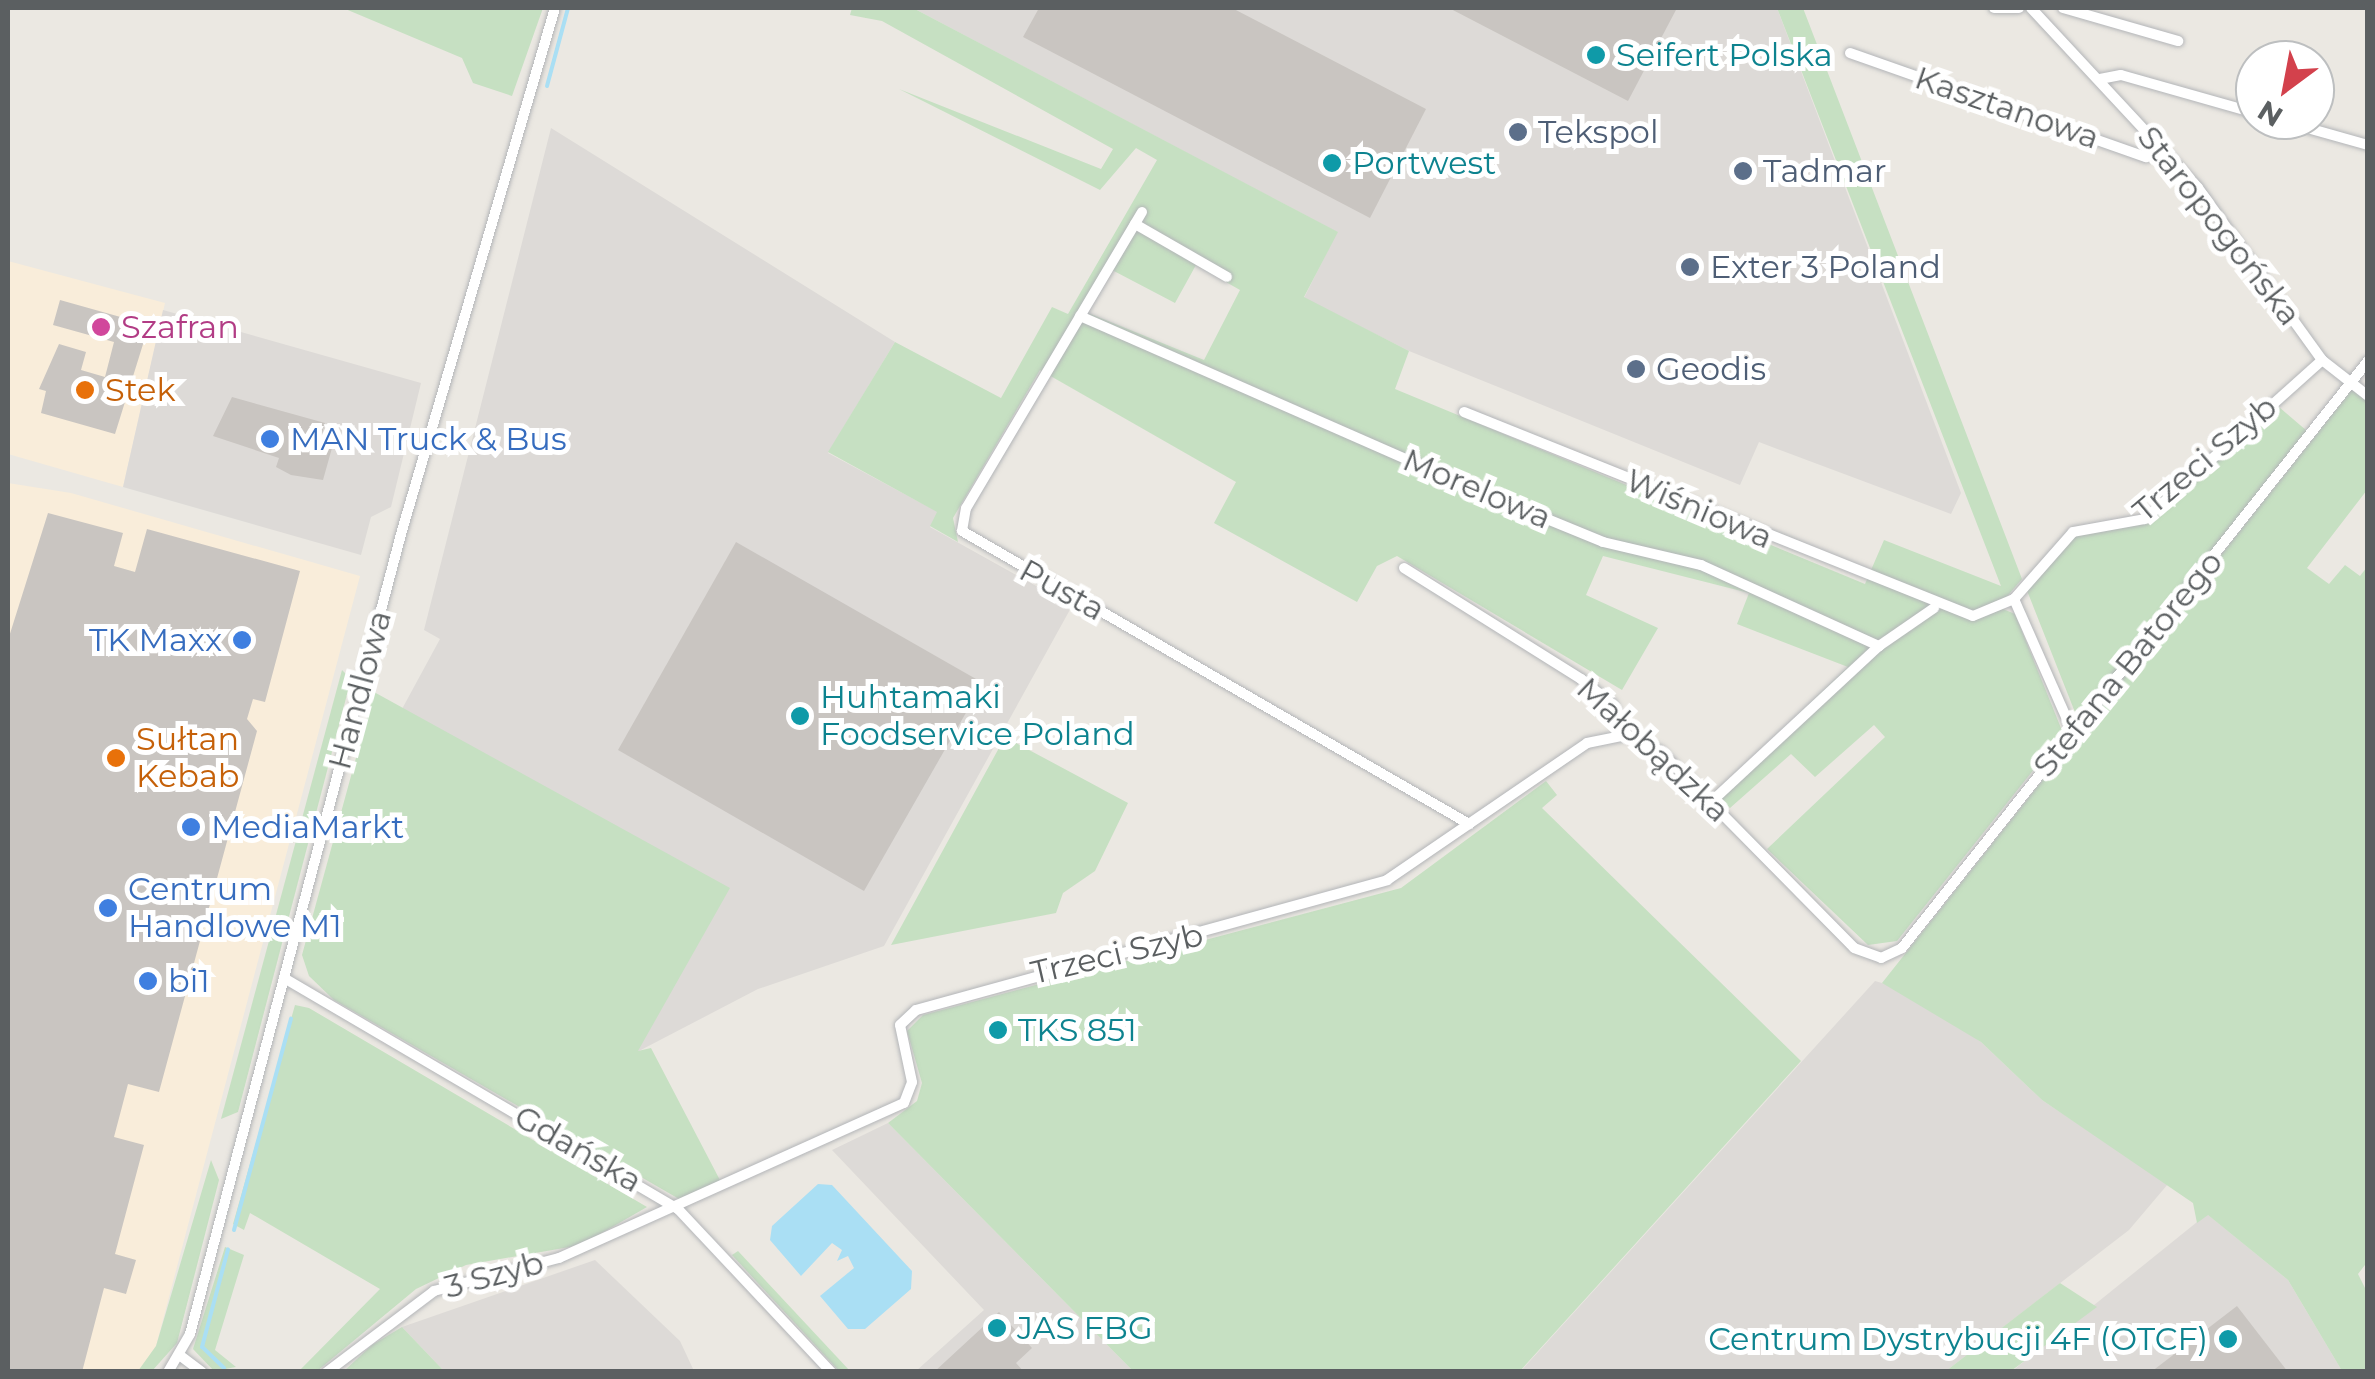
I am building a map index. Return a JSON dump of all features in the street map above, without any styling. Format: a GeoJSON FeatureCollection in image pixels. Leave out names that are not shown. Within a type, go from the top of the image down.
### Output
{"type":"FeatureCollection","features":[{"type":"Feature","properties":{"kind":"street","name":"Handlowa"},"geometry":{"type":"LineString","coordinates":[[168,1372],[182,1357],[555,8]]}},
{"type":"Feature","properties":{"kind":"street"},"geometry":{"type":"LineString","coordinates":[[1994,8],[2019,8]]}},
{"type":"Feature","properties":{"kind":"street","name":"Staropogońska"},"geometry":{"type":"LineString","coordinates":[[2031,8],[2163,148],[2322,360],[2368,396]]}},
{"type":"Feature","properties":{"kind":"street"},"geometry":{"type":"LineString","coordinates":[[2063,8],[2178,41]]}},
{"type":"Feature","properties":{"kind":"street","name":"Kasztanowa"},"geometry":{"type":"LineString","coordinates":[[1850,53],[2146,157],[2163,148]]}},
{"type":"Feature","properties":{"kind":"street"},"geometry":{"type":"LineString","coordinates":[[2100,79],[2121,75],[2235,107]]}},
{"type":"Feature","properties":{"kind":"street"},"geometry":{"type":"LineString","coordinates":[[2335,136],[2368,146]]}},
{"type":"Feature","properties":{"kind":"street","name":"Pusta"},"geometry":{"type":"LineString","coordinates":[[1142,212],[966,508],[962,531],[1469,824]]}},
{"type":"Feature","properties":{"kind":"street"},"geometry":{"type":"LineString","coordinates":[[1134,224],[1227,278]]}},
{"type":"Feature","properties":{"kind":"street","name":"Morelowa"},"geometry":{"type":"LineString","coordinates":[[1080,316],[1602,542],[1701,565],[1879,646]]}},
{"type":"Feature","properties":{"kind":"street","name":"Trzeci Szyb"},"geometry":{"type":"LineString","coordinates":[[1934,608],[1974,616],[2014,599],[2073,532],[2145,519],[2322,360]]}},
{"type":"Feature","properties":{"kind":"street","name":"Stefana Batorego"},"geometry":{"type":"LineString","coordinates":[[1880,958],[1916,932],[2368,361]]}},
{"type":"Feature","properties":{"kind":"street","name":"Wiśniowa"},"geometry":{"type":"LineString","coordinates":[[1464,412],[1934,608]]}},
{"type":"Feature","properties":{"kind":"street","name":"Małobądzka"},"geometry":{"type":"LineString","coordinates":[[1404,568],[1612,704],[1627,735],[1660,750],[1854,948],[1880,958]]}},
{"type":"Feature","properties":{"kind":"street"},"geometry":{"type":"LineString","coordinates":[[2014,599],[2073,733]]}},
{"type":"Feature","properties":{"kind":"street"},"geometry":{"type":"LineString","coordinates":[[1710,802],[1879,646],[1934,608]]}},
{"type":"Feature","properties":{"kind":"street","name":"Trzeci Szyb"},"geometry":{"type":"LineString","coordinates":[[678,1209],[904,1103],[912,1082],[900,1026],[916,1010],[1387,880],[1587,743],[1627,735]]}},
{"type":"Feature","properties":{"kind":"street","name":"Gdańska"},"geometry":{"type":"LineString","coordinates":[[284,978],[678,1209],[830,1372]]}},
{"type":"Feature","properties":{"kind":"street","name":"3 Szyb"},"geometry":{"type":"LineString","coordinates":[[327,1372],[434,1291],[559,1258],[678,1209]]}},
{"type":"Feature","properties":{"kind":"street"},"geometry":{"type":"LineString","coordinates":[[182,1357],[202,1372]]}},
{"type":"Feature","properties":{"kind":"shaded area"},"geometry":{"type":"Polygon","coordinates":[[[913,8],[1777,8],[1961,493],[1951,514],[1759,442],[1740,485],[1409,351],[1304,298],[1337,232],[913,8]]]}},
{"type":"Feature","properties":{"kind":"shaded area"},"geometry":{"type":"Polygon","coordinates":[[[551,128],[895,342],[828,453],[938,512],[930,527],[1072,606],[884,946],[758,989],[637,1052],[402,709],[440,639],[424,630],[551,128]]]}},
{"type":"Feature","properties":{"kind":"shaded area"},"geometry":{"type":"Polygon","coordinates":[[[8,261],[165,303],[123,487],[8,454],[8,261]]]}},
{"type":"Feature","properties":{"kind":"shaded area"},"geometry":{"type":"Polygon","coordinates":[[[163,310],[421,383],[391,507],[371,517],[361,555],[123,487],[163,310]]]}},
{"type":"Feature","properties":{"kind":"shaded area","name":"Centrum Handlowe M1"},"geometry":{"type":"Polygon","coordinates":[[[8,483],[71,493],[360,576],[156,1346],[139,1371],[8,1372],[8,483]]]}},
{"type":"Feature","properties":{"kind":"shaded area"},"geometry":{"type":"Polygon","coordinates":[[[1875,981],[1906,990],[1981,1042],[2042,1100],[2168,1184],[2129,1230],[1946,1371],[1520,1372],[1875,981]]]}},
{"type":"Feature","properties":{"kind":"shaded area"},"geometry":{"type":"Polygon","coordinates":[[[888,1123],[1133,1371],[916,1371],[984,1310],[832,1150],[888,1123]]]}},
{"type":"Feature","properties":{"kind":"shaded area"},"geometry":{"type":"Polygon","coordinates":[[[2207,1214],[2288,1280],[2342,1371],[2011,1372],[2207,1214]]]}},
{"type":"Feature","properties":{"kind":"shaded area"},"geometry":{"type":"Polygon","coordinates":[[[595,1260],[680,1341],[694,1371],[444,1371],[402,1327],[595,1260]]]}},
{"type":"Feature","properties":{"kind":"green space"},"geometry":{"type":"Polygon","coordinates":[[[343,8],[543,8],[512,96],[473,83],[462,58],[343,8]]]}},
{"type":"Feature","properties":{"kind":"green space"},"geometry":{"type":"Polygon","coordinates":[[[852,8],[913,8],[1338,232],[1304,297],[1409,351],[1395,389],[1865,584],[1884,540],[2001,586],[1777,8],[1803,8],[2022,579],[1998,607],[2015,614],[2063,733],[1897,941],[1868,945],[1767,849],[1885,737],[1874,725],[1815,777],[1791,754],[1730,808],[1714,794],[1848,667],[1737,624],[1749,593],[1603,556],[1586,595],[1658,628],[1622,690],[1397,556],[1377,566],[1357,602],[1214,523],[1236,482],[1040,370],[953,518],[958,542],[930,526],[937,512],[828,452],[895,342],[1001,398],[1052,307],[1068,314],[1157,160],[1136,148],[1100,190],[899,89],[1101,169],[1113,149],[882,21],[850,15],[852,8]],[[1196,265],[1175,303],[1112,270],[1086,312],[1204,360],[1240,290],[1196,265]]]}},
{"type":"Feature","properties":{"kind":"green space"},"geometry":{"type":"Polygon","coordinates":[[[2358,382],[2367,393],[2367,490],[2307,568],[2329,584],[2345,565],[2360,576],[2367,567],[2368,1261],[2358,1274],[2367,1292],[2367,1371],[2342,1371],[2288,1280],[2208,1215],[2197,1223],[2193,1203],[2042,1100],[1981,1042],[1882,983],[2358,382]]]}},
{"type":"Feature","properties":{"kind":"green space"},"geometry":{"type":"Polygon","coordinates":[[[2272,401],[2307,431],[2080,725],[2026,588],[2081,526],[2145,519],[2272,401]]]}},
{"type":"Feature","properties":{"kind":"green space"},"geometry":{"type":"Polygon","coordinates":[[[342,670],[351,679],[238,1112],[221,1119],[342,670]]]}},
{"type":"Feature","properties":{"kind":"green space"},"geometry":{"type":"Polygon","coordinates":[[[374,692],[730,888],[638,1051],[651,1048],[722,1184],[686,1203],[334,1000],[309,976],[302,955],[374,692]]]}},
{"type":"Feature","properties":{"kind":"green space"},"geometry":{"type":"Polygon","coordinates":[[[1005,737],[1128,803],[1095,871],[1063,893],[1056,913],[891,945],[1005,737]]]}},
{"type":"Feature","properties":{"kind":"green space"},"geometry":{"type":"Polygon","coordinates":[[[1546,781],[1557,795],[1542,808],[1801,1061],[1520,1371],[1133,1371],[888,1123],[917,1101],[922,1083],[907,1031],[923,1015],[1401,888],[1546,781]]]}},
{"type":"Feature","properties":{"kind":"green space"},"geometry":{"type":"Polygon","coordinates":[[[295,1005],[309,1008],[647,1207],[581,1245],[466,1265],[416,1289],[316,1372],[299,1371],[380,1289],[250,1213],[244,1230],[233,1224],[295,1005]]]}},
{"type":"Feature","properties":{"kind":"green space"},"geometry":{"type":"Polygon","coordinates":[[[211,1160],[219,1180],[177,1343],[152,1371],[138,1371],[156,1346],[211,1160]]]}},
{"type":"Feature","properties":{"kind":"green space"},"geometry":{"type":"Polygon","coordinates":[[[225,1247],[244,1255],[215,1350],[236,1367],[214,1371],[193,1349],[225,1247]]]}},
{"type":"Feature","properties":{"kind":"green space"},"geometry":{"type":"Polygon","coordinates":[[[738,1251],[850,1371],[839,1371],[732,1255],[738,1251]]]}},
{"type":"Feature","properties":{"kind":"green space"},"geometry":{"type":"Polygon","coordinates":[[[2060,1283],[2097,1307],[2011,1371],[1946,1371],[2060,1283]]]}},
{"type":"Feature","properties":{"kind":"green space"},"geometry":{"type":"Polygon","coordinates":[[[402,1327],[444,1371],[344,1371],[372,1345],[402,1327]]]}},
{"type":"Feature","properties":{"kind":"water"},"geometry":{"type":"Polygon","coordinates":[[[818,1184],[832,1185],[912,1271],[911,1289],[865,1329],[848,1329],[820,1296],[854,1268],[848,1256],[837,1261],[842,1250],[832,1243],[801,1276],[770,1240],[772,1226],[818,1184]]]}},
{"type":"Feature","properties":{"kind":"building","name":"Portwest"},"geometry":{"type":"Polygon","coordinates":[[[1039,8],[1232,8],[1426,109],[1370,218],[1023,37],[1039,8]]]}},
{"type":"Feature","properties":{"kind":"building","name":"Seifert Polska"},"geometry":{"type":"Polygon","coordinates":[[[1449,8],[1677,8],[1628,101],[1449,8]]]}},
{"type":"Feature","properties":{"kind":"building","name":"Stek"},"geometry":{"type":"Polygon","coordinates":[[[60,300],[149,325],[115,434],[41,413],[46,391],[39,389],[59,344],[86,352],[81,370],[105,377],[114,342],[53,325],[60,300]]]}},
{"type":"Feature","properties":{"kind":"building","name":"MAN Truck & Bus"},"geometry":{"type":"Polygon","coordinates":[[[232,397],[325,423],[319,444],[332,448],[323,480],[291,475],[276,467],[279,458],[213,436],[232,397]]]}},
{"type":"Feature","properties":{"kind":"building","name":"Centrum Handlowe M1"},"geometry":{"type":"Polygon","coordinates":[[[48,513],[123,533],[114,566],[135,572],[147,529],[300,571],[265,702],[253,699],[247,719],[257,731],[159,1092],[128,1084],[114,1137],[144,1145],[115,1254],[136,1260],[126,1294],[104,1288],[82,1372],[8,1372],[8,640],[48,513]]]}},
{"type":"Feature","properties":{"kind":"building","name":"Huhtamaki Foodservice Poland"},"geometry":{"type":"Polygon","coordinates":[[[736,542],[983,683],[864,891],[618,750],[736,542]]]}},
{"type":"Feature","properties":{"kind":"building","name":"Centrum Dystrybucji 4F (OTCF)"},"geometry":{"type":"Polygon","coordinates":[[[2237,1306],[2288,1372],[2151,1372],[2237,1306]]]}},
{"type":"Feature","properties":{"kind":"building","name":"JAS FBG"},"geometry":{"type":"Polygon","coordinates":[[[999,1312],[1032,1348],[1016,1363],[1024,1372],[934,1372],[999,1312]]]}},
{"type":"Feature","properties":{"kind":"waterway"},"geometry":{"type":"LineString","coordinates":[[547,86],[568,8]]}},
{"type":"Feature","properties":{"kind":"waterway"},"geometry":{"type":"LineString","coordinates":[[234,1230],[291,1019]]}},
{"type":"Feature","properties":{"kind":"waterway"},"geometry":{"type":"LineString","coordinates":[[224,1368],[202,1347],[228,1249]]}},
{"type":"Feature","properties":{"kind":"place","name":"Seifert Polska"},"geometry":{"type":"Point","coordinates":[1596,55]}},
{"type":"Feature","properties":{"kind":"place","name":"Tekspol"},"geometry":{"type":"Point","coordinates":[1518,132]}},
{"type":"Feature","properties":{"kind":"place","name":"Portwest"},"geometry":{"type":"Point","coordinates":[1332,163]}},
{"type":"Feature","properties":{"kind":"place","name":"Tadmar"},"geometry":{"type":"Point","coordinates":[1743,171]}},
{"type":"Feature","properties":{"kind":"place","name":"Exter 3 Poland"},"geometry":{"type":"Point","coordinates":[1690,267]}},
{"type":"Feature","properties":{"kind":"place","name":"Szafran"},"geometry":{"type":"Point","coordinates":[101,327]}},
{"type":"Feature","properties":{"kind":"place","name":"Geodis"},"geometry":{"type":"Point","coordinates":[1636,369]}},
{"type":"Feature","properties":{"kind":"place","name":"Stek"},"geometry":{"type":"Point","coordinates":[85,390]}},
{"type":"Feature","properties":{"kind":"place","name":"MAN Truck & Bus"},"geometry":{"type":"Point","coordinates":[270,439]}},
{"type":"Feature","properties":{"kind":"place","name":"TK Maxx"},"geometry":{"type":"Point","coordinates":[242,640]}},
{"type":"Feature","properties":{"kind":"place","name":"Huhtamaki Foodservice Poland"},"geometry":{"type":"Point","coordinates":[800,716]}},
{"type":"Feature","properties":{"kind":"place","name":"Sułtan Kebab"},"geometry":{"type":"Point","coordinates":[116,758]}},
{"type":"Feature","properties":{"kind":"place","name":"MediaMarkt"},"geometry":{"type":"Point","coordinates":[191,827]}},
{"type":"Feature","properties":{"kind":"place","name":"Centrum Handlowe M1"},"geometry":{"type":"Point","coordinates":[108,908]}},
{"type":"Feature","properties":{"kind":"place","name":"bi1"},"geometry":{"type":"Point","coordinates":[148,981]}},
{"type":"Feature","properties":{"kind":"place","name":"TKS 851"},"geometry":{"type":"Point","coordinates":[998,1030]}},
{"type":"Feature","properties":{"kind":"place","name":"JAS FBG"},"geometry":{"type":"Point","coordinates":[997,1328]}},
{"type":"Feature","properties":{"kind":"place","name":"Centrum Dystrybucji 4F (OTCF)"},"geometry":{"type":"Point","coordinates":[2228,1339]}}]}
